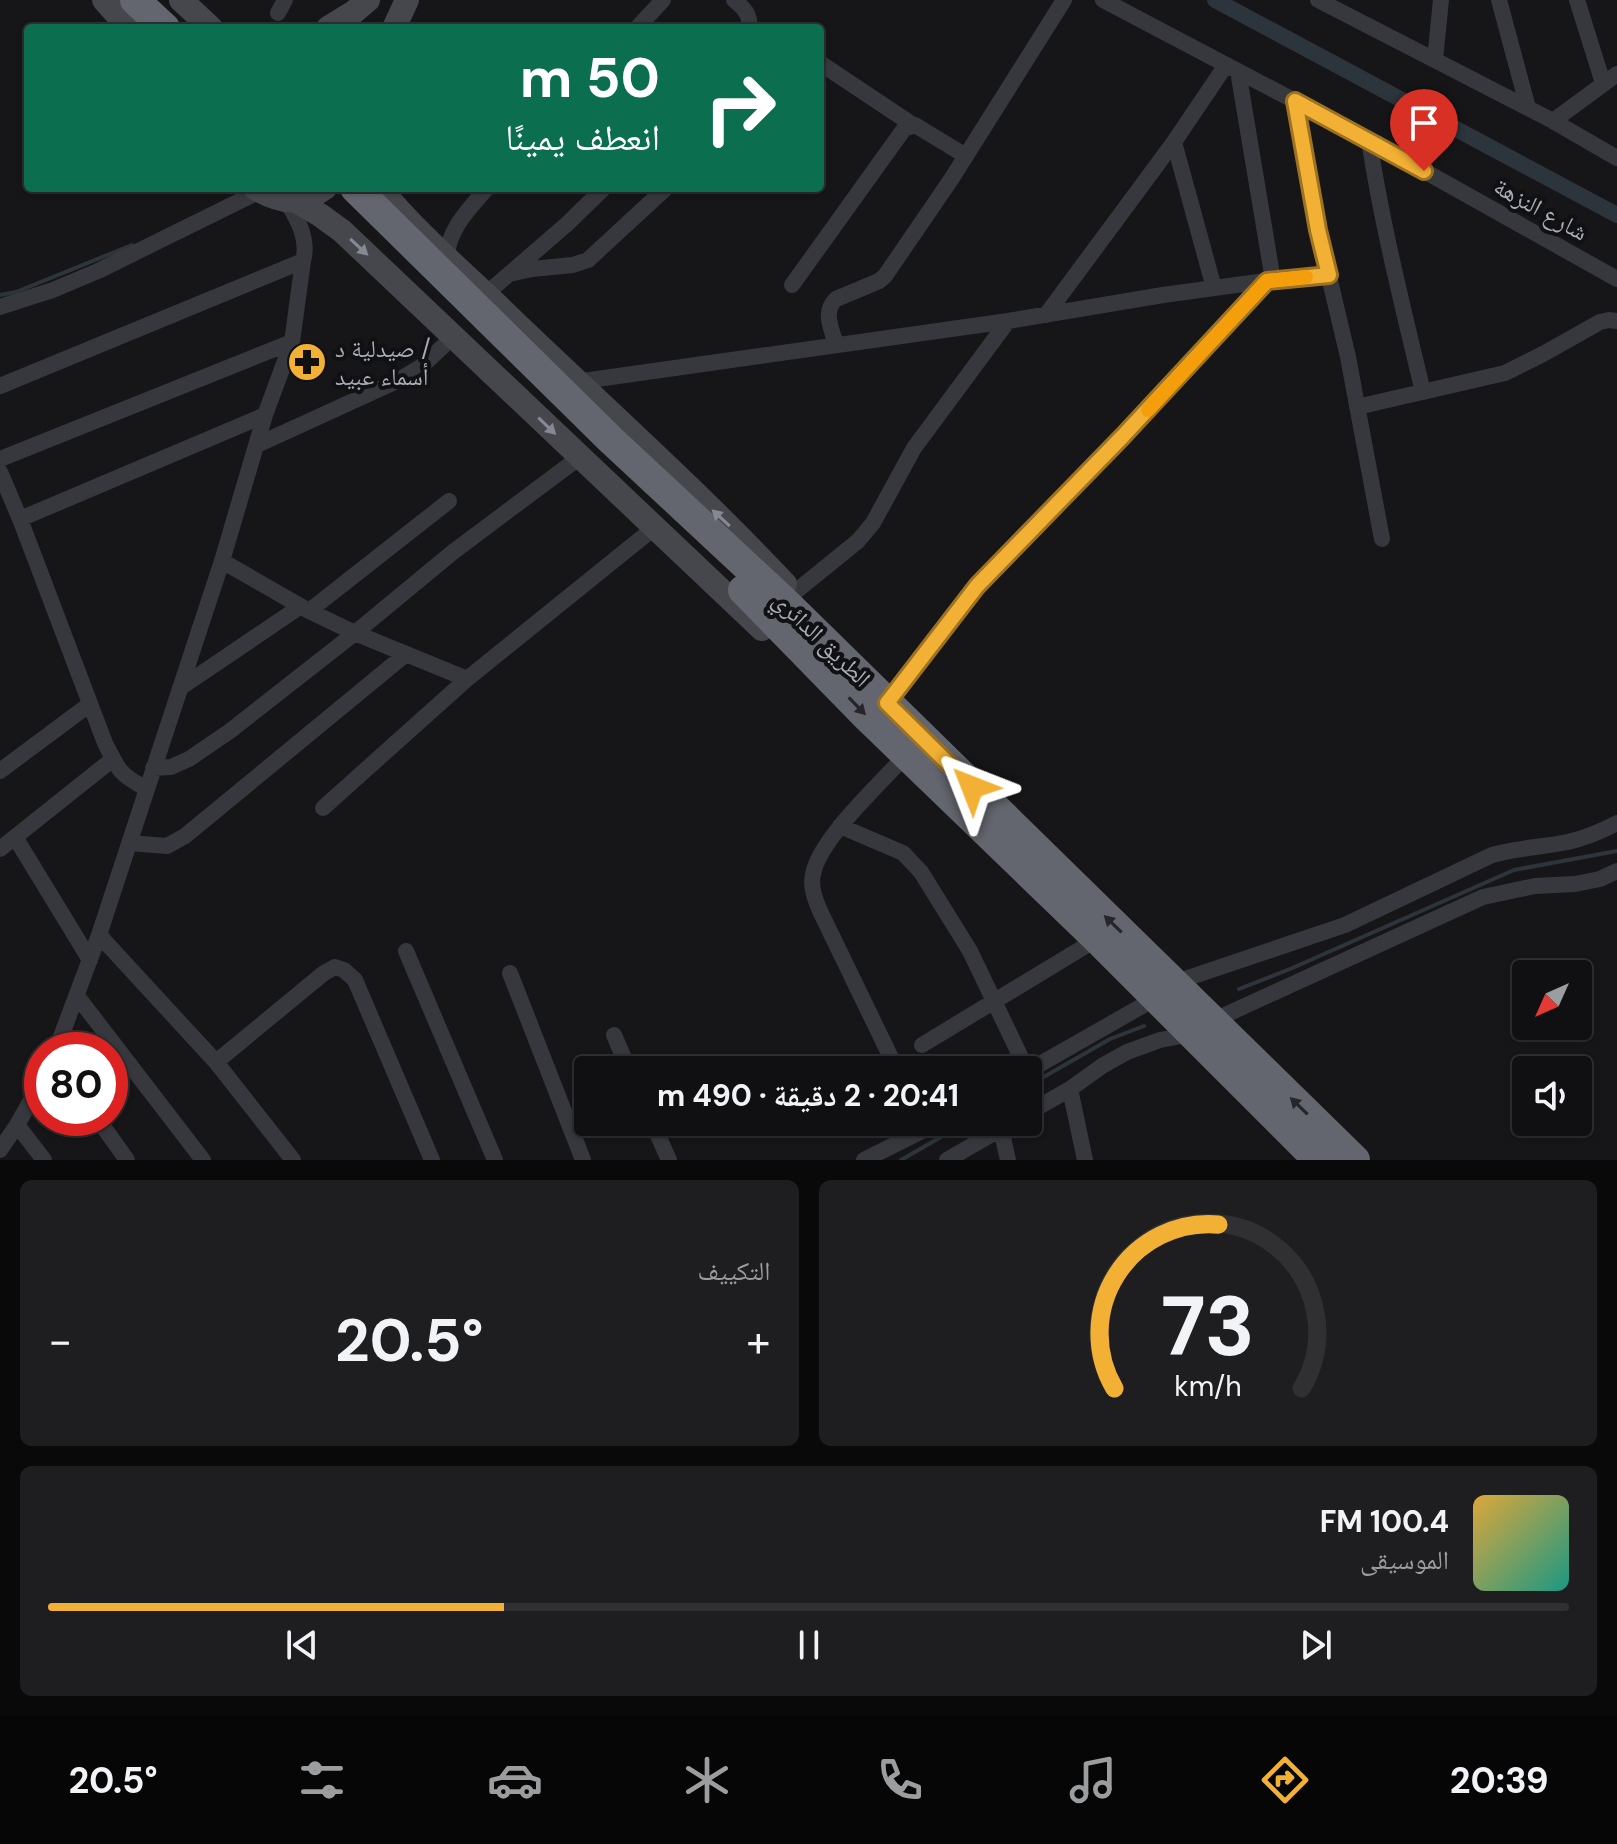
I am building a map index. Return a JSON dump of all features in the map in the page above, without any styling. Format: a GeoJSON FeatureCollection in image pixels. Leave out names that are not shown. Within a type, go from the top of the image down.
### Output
{"type":"FeatureCollection","features":[{"type":"Feature","properties":{"kind":"highway"},"geometry":{"type":"LineString","coordinates":[[135,0],[161,24]]}},
{"type":"Feature","properties":{"kind":"highway"},"geometry":{"type":"LineString","coordinates":[[157,0],[183,24]]}},
{"type":"Feature","properties":{"kind":"highway","name":"الطريق الدائري"},"geometry":{"type":"LineString","coordinates":[[337,192],[751,584],[788,597],[817,650],[887,703],[1164,990],[1355,1160]]}},
{"type":"Feature","properties":{"kind":"highway","name":"الطريق الدائري"},"geometry":{"type":"LineString","coordinates":[[359,192],[611,440],[817,650],[906,755],[1097,939],[1164,990]]}},
{"type":"Feature","properties":{"kind":"highway","name":"الطريق الدائري"},"geometry":{"type":"LineString","coordinates":[[1202,1027],[1318,1160]]}},
{"type":"Feature","properties":{"kind":"street"},"geometry":{"type":"LineString","coordinates":[[104,0],[125,24]]}},
{"type":"Feature","properties":{"kind":"street"},"geometry":{"type":"LineString","coordinates":[[181,0],[207,24]]}},
{"type":"Feature","properties":{"kind":"street"},"geometry":{"type":"LineString","coordinates":[[334,24],[368,0]]}},
{"type":"Feature","properties":{"kind":"street"},"geometry":{"type":"LineString","coordinates":[[396,24],[407,0]]}},
{"type":"Feature","properties":{"kind":"street"},"geometry":{"type":"LineString","coordinates":[[641,24],[663,0]]}},
{"type":"Feature","properties":{"kind":"street"},"geometry":{"type":"LineString","coordinates":[[734,0],[743,7],[749,22]]}},
{"type":"Feature","properties":{"kind":"street"},"geometry":{"type":"LineString","coordinates":[[836,345],[828,313],[831,303],[885,276],[966,156],[1064,0]]}},
{"type":"Feature","properties":{"kind":"street","name":"شارع النزهة"},"geometry":{"type":"LineString","coordinates":[[1103,0],[1369,140],[1617,279]]}},
{"type":"Feature","properties":{"kind":"street"},"geometry":{"type":"LineString","coordinates":[[1318,0],[1336,4],[1617,158]]}},
{"type":"Feature","properties":{"kind":"street"},"geometry":{"type":"LineString","coordinates":[[1435,60],[1441,0]]}},
{"type":"Feature","properties":{"kind":"street"},"geometry":{"type":"LineString","coordinates":[[1499,0],[1528,108]]}},
{"type":"Feature","properties":{"kind":"street"},"geometry":{"type":"LineString","coordinates":[[1553,121],[1610,78],[1577,0]]}},
{"type":"Feature","properties":{"kind":"street"},"geometry":{"type":"LineString","coordinates":[[824,66],[966,156]]}},
{"type":"Feature","properties":{"kind":"street"},"geometry":{"type":"LineString","coordinates":[[1046,315],[1232,68]]}},
{"type":"Feature","properties":{"kind":"street"},"geometry":{"type":"LineString","coordinates":[[1232,68],[1270,280]]}},
{"type":"Feature","properties":{"kind":"street"},"geometry":{"type":"LineString","coordinates":[[1295,101],[1318,230],[1348,357],[1382,539]]}},
{"type":"Feature","properties":{"kind":"street"},"geometry":{"type":"LineString","coordinates":[[792,285],[904,129],[913,125]]}},
{"type":"Feature","properties":{"kind":"street"},"geometry":{"type":"LineString","coordinates":[[1369,140],[1384,227],[1423,392]]}},
{"type":"Feature","properties":{"kind":"street"},"geometry":{"type":"LineString","coordinates":[[1174,142],[1214,288]]}},
{"type":"Feature","properties":{"kind":"street"},"geometry":{"type":"LineString","coordinates":[[0,307],[98,271],[254,192]]}},
{"type":"Feature","properties":{"kind":"street"},"geometry":{"type":"LineString","coordinates":[[264,192],[320,215],[342,231],[761,628],[780,641],[817,650]]}},
{"type":"Feature","properties":{"kind":"street"},"geometry":{"type":"LineString","coordinates":[[291,201],[318,192]]}},
{"type":"Feature","properties":{"kind":"street"},"geometry":{"type":"LineString","coordinates":[[383,192],[576,382],[737,533],[788,597],[841,557],[873,523],[914,448],[1008,321]]}},
{"type":"Feature","properties":{"kind":"street"},"geometry":{"type":"LineString","coordinates":[[447,257],[449,238],[484,192]]}},
{"type":"Feature","properties":{"kind":"street"},"geometry":{"type":"LineString","coordinates":[[486,294],[600,192]]}},
{"type":"Feature","properties":{"kind":"street"},"geometry":{"type":"LineString","coordinates":[[509,274],[588,260],[662,192]]}},
{"type":"Feature","properties":{"kind":"street"},"geometry":{"type":"LineString","coordinates":[[63,1032],[130,843],[222,561],[265,415],[292,342],[305,252],[303,234],[291,201]]}},
{"type":"Feature","properties":{"kind":"street"},"geometry":{"type":"LineString","coordinates":[[0,386],[303,261]]}},
{"type":"Feature","properties":{"kind":"street"},"geometry":{"type":"LineString","coordinates":[[576,382],[1008,321],[1270,280],[1329,275]]}},
{"type":"Feature","properties":{"kind":"street"},"geometry":{"type":"LineString","coordinates":[[887,703],[977,586],[1270,280]]}},
{"type":"Feature","properties":{"kind":"street"},"geometry":{"type":"LineString","coordinates":[[1357,407],[1505,373],[1600,322],[1617,321]]}},
{"type":"Feature","properties":{"kind":"street"},"geometry":{"type":"LineString","coordinates":[[257,445],[397,381],[422,366],[454,336]]}},
{"type":"Feature","properties":{"kind":"street"},"geometry":{"type":"LineString","coordinates":[[0,459],[292,342]]}},
{"type":"Feature","properties":{"kind":"street"},"geometry":{"type":"LineString","coordinates":[[20,519],[265,415]]}},
{"type":"Feature","properties":{"kind":"street"},"geometry":{"type":"LineString","coordinates":[[153,768],[171,767],[189,759],[230,731],[453,552],[580,457]]}},
{"type":"Feature","properties":{"kind":"street"},"geometry":{"type":"LineString","coordinates":[[0,472],[105,743],[119,771],[147,789]]}},
{"type":"Feature","properties":{"kind":"street"},"geometry":{"type":"LineString","coordinates":[[180,688],[305,608],[449,501]]}},
{"type":"Feature","properties":{"kind":"street"},"geometry":{"type":"LineString","coordinates":[[323,808],[467,679],[654,528]]}},
{"type":"Feature","properties":{"kind":"street"},"geometry":{"type":"LineString","coordinates":[[222,561],[355,633],[467,679]]}},
{"type":"Feature","properties":{"kind":"street"},"geometry":{"type":"LineString","coordinates":[[130,843],[167,846],[185,836],[406,654]]}},
{"type":"Feature","properties":{"kind":"street"},"geometry":{"type":"LineString","coordinates":[[0,771],[90,704]]}},
{"type":"Feature","properties":{"kind":"street"},"geometry":{"type":"LineString","coordinates":[[890,1056],[820,911],[813,893],[812,876],[818,856],[840,826],[906,755]]}},
{"type":"Feature","properties":{"kind":"street"},"geometry":{"type":"LineString","coordinates":[[0,849],[113,759]]}},
{"type":"Feature","properties":{"kind":"street"},"geometry":{"type":"LineString","coordinates":[[1042,1062],[1164,990],[1345,925],[1492,855],[1571,841],[1617,823]]}},
{"type":"Feature","properties":{"kind":"street"},"geometry":{"type":"LineString","coordinates":[[840,826],[903,853],[921,872],[970,951],[1021,1056]]}},
{"type":"Feature","properties":{"kind":"street"},"geometry":{"type":"LineString","coordinates":[[15,837],[90,960]]}},
{"type":"Feature","properties":{"kind":"street"},"geometry":{"type":"LineString","coordinates":[[1042,1105],[1127,1052],[1202,1027],[1483,897],[1535,886],[1600,879],[1617,871]]}},
{"type":"Feature","properties":{"kind":"street"},"geometry":{"type":"LineString","coordinates":[[99,935],[216,1062],[293,1160]]}},
{"type":"Feature","properties":{"kind":"street"},"geometry":{"type":"LineString","coordinates":[[922,1045],[1097,939]]}},
{"type":"Feature","properties":{"kind":"street"},"geometry":{"type":"LineString","coordinates":[[406,951],[495,1160]]}},
{"type":"Feature","properties":{"kind":"street"},"geometry":{"type":"LineString","coordinates":[[216,1062],[324,973],[335,967],[344,970],[355,980],[432,1160]]}},
{"type":"Feature","properties":{"kind":"street"},"geometry":{"type":"LineString","coordinates":[[510,973],[583,1160]]}},
{"type":"Feature","properties":{"kind":"street"},"geometry":{"type":"LineString","coordinates":[[77,996],[203,1160]]}},
{"type":"Feature","properties":{"kind":"street"},"geometry":{"type":"LineString","coordinates":[[614,1035],[623,1056]]}},
{"type":"Feature","properties":{"kind":"street"},"geometry":{"type":"LineString","coordinates":[[1070,1089],[1085,1160]]}},
{"type":"Feature","properties":{"kind":"street"},"geometry":{"type":"LineString","coordinates":[[0,1150],[24,1113]]}},
{"type":"Feature","properties":{"kind":"street"},"geometry":{"type":"LineString","coordinates":[[17,1125],[44,1160]]}},
{"type":"Feature","properties":{"kind":"street"},"geometry":{"type":"LineString","coordinates":[[110,1136],[127,1160]]}},
{"type":"Feature","properties":{"kind":"street"},"geometry":{"type":"LineString","coordinates":[[658,1136],[669,1160]]}},
{"type":"Feature","properties":{"kind":"street"},"geometry":{"type":"LineString","coordinates":[[864,1160],[909,1136]]}},
{"type":"Feature","properties":{"kind":"street"},"geometry":{"type":"LineString","coordinates":[[957,1158],[991,1136]]}},
{"type":"Feature","properties":{"kind":"street"},"geometry":{"type":"LineString","coordinates":[[1007,1136],[1008,1160]]}},
{"type":"Feature","properties":{"kind":"waterway"},"geometry":{"type":"LineString","coordinates":[[1215,0],[1617,215]]}},
{"type":"Feature","properties":{"kind":"waterway"},"geometry":{"type":"LineString","coordinates":[[0,295],[16,292],[132,245]]}},
{"type":"Feature","properties":{"kind":"waterway"},"geometry":{"type":"LineString","coordinates":[[1239,989],[1514,870],[1617,851]]}},
{"type":"Feature","properties":{"kind":"waterway"},"geometry":{"type":"LineString","coordinates":[[1042,1078],[1110,1039],[1144,1026]]}},
{"type":"Feature","properties":{"kind":"waterway"},"geometry":{"type":"LineString","coordinates":[[901,1160],[943,1136]]}},
{"type":"Feature","properties":{"kind":"slow traffic"},"geometry":{"type":"LineString","coordinates":[[1148,410],[1267,281],[1306,277]]}},
{"type":"Feature","properties":{"kind":"place","name":"صيدلية د / أسماء عبيد"},"geometry":{"type":"Point","coordinates":[307,362]}},
{"type":"Feature","properties":{"kind":"route"},"geometry":{"type":"LineString","coordinates":[[972,787],[887,703],[977,586],[1123,436],[1267,281],[1329,275],[1295,101],[1424,171]]}}]}
